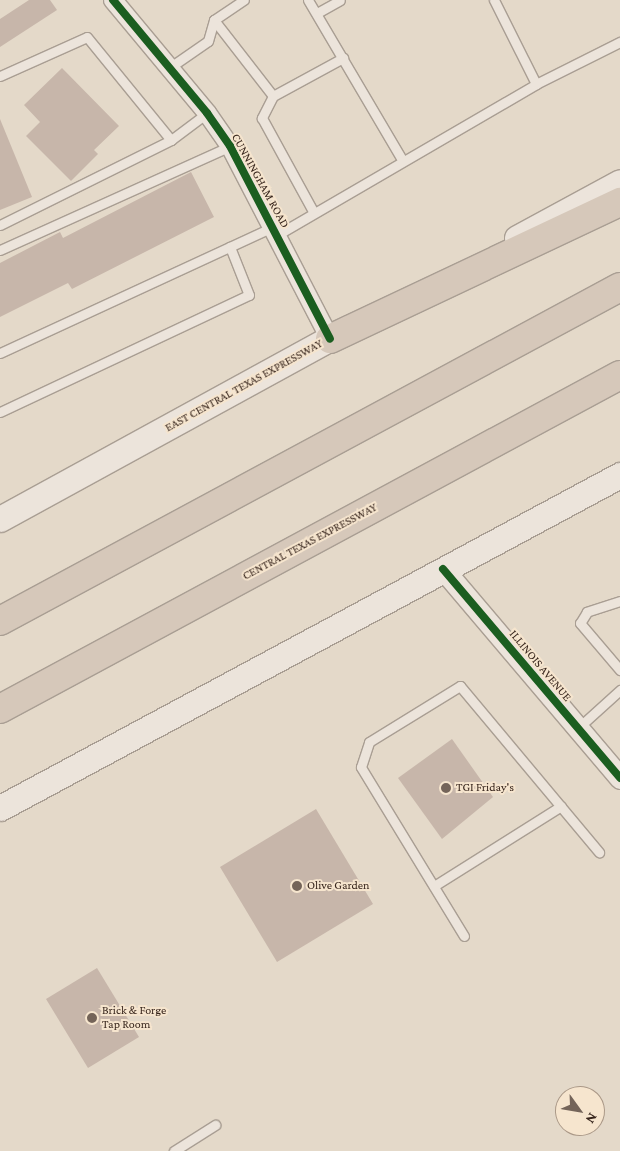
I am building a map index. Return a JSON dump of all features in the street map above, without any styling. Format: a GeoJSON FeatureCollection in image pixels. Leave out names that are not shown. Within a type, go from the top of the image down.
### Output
{"type":"FeatureCollection","features":[{"type":"Feature","properties":{"kind":"highway"},"geometry":{"type":"LineString","coordinates":[[330,339],[620,202]]}},
{"type":"Feature","properties":{"kind":"highway"},"geometry":{"type":"LineString","coordinates":[[0,621],[620,287]]}},
{"type":"Feature","properties":{"kind":"highway","name":"CENTRAL TEXAS EXPRESSWAY"},"geometry":{"type":"LineString","coordinates":[[0,709],[620,375]]}},
{"type":"Feature","properties":{"kind":"main road","name":"EAST CENTRAL TEXAS EXPRESSWAY"},"geometry":{"type":"LineString","coordinates":[[0,519],[620,182]]}},
{"type":"Feature","properties":{"kind":"main road"},"geometry":{"type":"LineString","coordinates":[[0,808],[620,475]]}},
{"type":"Feature","properties":{"kind":"street","name":"CUNNINGHAM ROAD"},"geometry":{"type":"LineString","coordinates":[[113,0],[207,113],[230,146],[330,339]]}},
{"type":"Feature","properties":{"kind":"street","name":"ILLINOIS AVENUE"},"geometry":{"type":"LineString","coordinates":[[443,569],[620,778]]}},
{"type":"Feature","properties":{"kind":"lane"},"geometry":{"type":"LineString","coordinates":[[169,68],[208,41],[214,20],[244,0]]}},
{"type":"Feature","properties":{"kind":"lane"},"geometry":{"type":"LineString","coordinates":[[308,0],[403,161]]}},
{"type":"Feature","properties":{"kind":"lane"},"geometry":{"type":"LineString","coordinates":[[317,13],[340,0]]}},
{"type":"Feature","properties":{"kind":"lane"},"geometry":{"type":"LineString","coordinates":[[494,0],[536,84]]}},
{"type":"Feature","properties":{"kind":"lane"},"geometry":{"type":"LineString","coordinates":[[214,20],[273,96]]}},
{"type":"Feature","properties":{"kind":"lane"},"geometry":{"type":"LineString","coordinates":[[0,76],[87,38],[171,140]]}},
{"type":"Feature","properties":{"kind":"lane"},"geometry":{"type":"LineString","coordinates":[[0,353],[230,247],[275,231],[314,212],[536,84],[620,42]]}},
{"type":"Feature","properties":{"kind":"lane"},"geometry":{"type":"LineString","coordinates":[[314,212],[262,118],[273,96],[343,58]]}},
{"type":"Feature","properties":{"kind":"lane"},"geometry":{"type":"LineString","coordinates":[[0,225],[171,140],[207,113]]}},
{"type":"Feature","properties":{"kind":"lane"},"geometry":{"type":"LineString","coordinates":[[0,250],[230,146]]}},
{"type":"Feature","properties":{"kind":"lane"},"geometry":{"type":"LineString","coordinates":[[0,412],[249,295],[230,247]]}},
{"type":"Feature","properties":{"kind":"lane"},"geometry":{"type":"LineString","coordinates":[[620,601],[587,612],[580,623],[620,670]]}},
{"type":"Feature","properties":{"kind":"lane"},"geometry":{"type":"LineString","coordinates":[[464,936],[361,767],[369,742],[460,686],[600,852]]}},
{"type":"Feature","properties":{"kind":"lane"},"geometry":{"type":"LineString","coordinates":[[578,728],[620,690]]}},
{"type":"Feature","properties":{"kind":"lane"},"geometry":{"type":"LineString","coordinates":[[434,886],[561,806]]}},
{"type":"Feature","properties":{"kind":"lane"},"geometry":{"type":"LineString","coordinates":[[174,1151],[215,1125]]}},
{"type":"Feature","properties":{"kind":"building"},"geometry":{"type":"Polygon","coordinates":[[[29,0],[50,0],[57,10],[0,47],[0,19],[29,0]]]}},
{"type":"Feature","properties":{"kind":"building"},"geometry":{"type":"Polygon","coordinates":[[[62,68],[119,126],[94,150],[98,154],[71,181],[26,136],[40,122],[24,105],[62,68]]]}},
{"type":"Feature","properties":{"kind":"building"},"geometry":{"type":"Polygon","coordinates":[[[0,119],[32,197],[0,210],[0,119]]]}},
{"type":"Feature","properties":{"kind":"building"},"geometry":{"type":"Polygon","coordinates":[[[191,172],[214,217],[72,289],[68,283],[0,317],[0,263],[60,232],[63,238],[191,172]]]}},
{"type":"Feature","properties":{"kind":"building","name":"TGI Friday's"},"geometry":{"type":"Polygon","coordinates":[[[452,739],[493,797],[442,839],[398,778],[452,739]]]}},
{"type":"Feature","properties":{"kind":"building","name":"Olive Garden"},"geometry":{"type":"Polygon","coordinates":[[[316,809],[373,904],[277,962],[220,867],[316,809]]]}},
{"type":"Feature","properties":{"kind":"building","name":"Brick & Forge Tap Room"},"geometry":{"type":"Polygon","coordinates":[[[97,968],[139,1037],[88,1068],[46,999],[97,968]]]}},
{"type":"Feature","properties":{"kind":"cycle path"},"geometry":{"type":"LineString","coordinates":[[113,0],[207,113],[230,146],[330,339]]}},
{"type":"Feature","properties":{"kind":"cycle path"},"geometry":{"type":"LineString","coordinates":[[443,569],[620,778]]}},
{"type":"Feature","properties":{"kind":"place","name":"TGI Friday's"},"geometry":{"type":"Point","coordinates":[446,788]}},
{"type":"Feature","properties":{"kind":"place","name":"Olive Garden"},"geometry":{"type":"Point","coordinates":[297,886]}},
{"type":"Feature","properties":{"kind":"place","name":"Brick & Forge Tap Room"},"geometry":{"type":"Point","coordinates":[92,1018]}}]}
